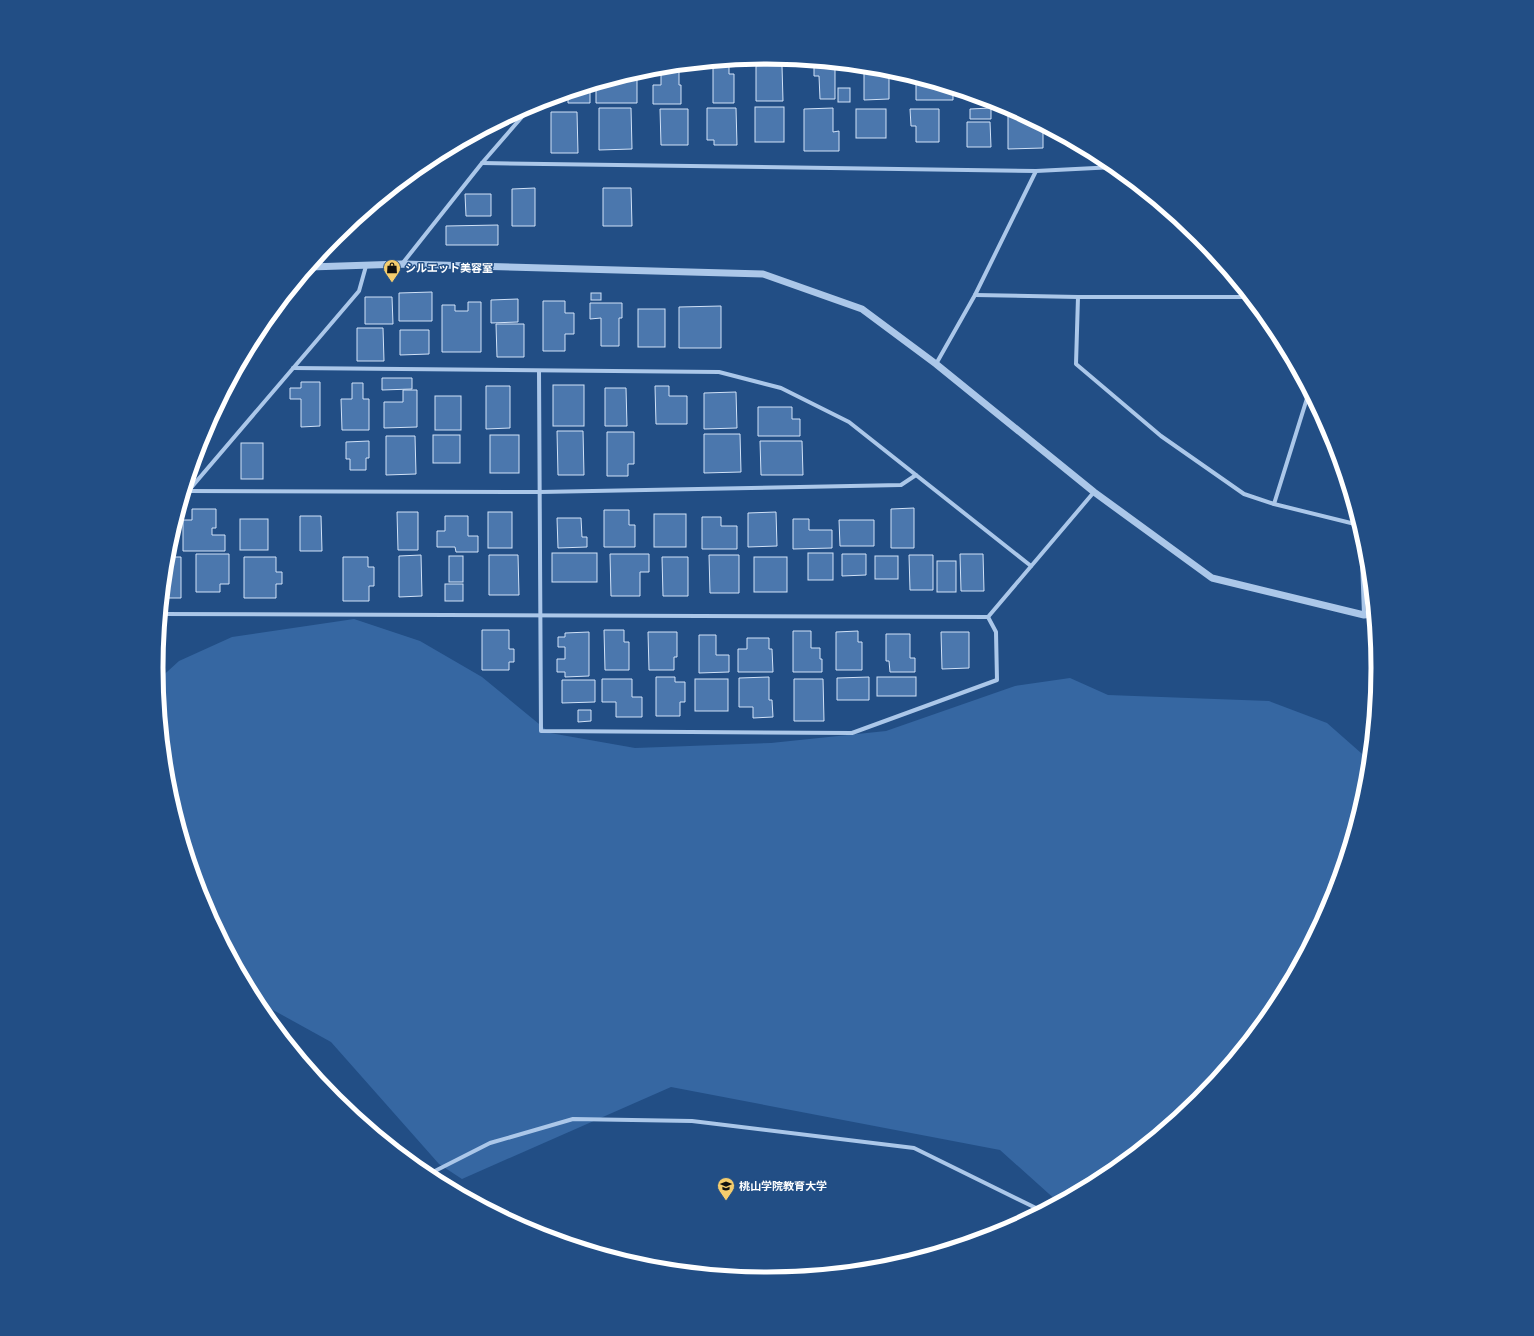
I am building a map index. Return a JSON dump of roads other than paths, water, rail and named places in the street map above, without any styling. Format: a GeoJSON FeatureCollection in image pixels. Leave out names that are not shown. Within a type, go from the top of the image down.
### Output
{"type":"FeatureCollection","features":[{"type":"Feature","properties":{"kind":"street"},"geometry":{"type":"LineString","coordinates":[[402,264],[482,163],[523,116]]}},
{"type":"Feature","properties":{"kind":"street"},"geometry":{"type":"LineString","coordinates":[[482,163],[1036,171],[1105,168]]}},
{"type":"Feature","properties":{"kind":"street"},"geometry":{"type":"LineString","coordinates":[[936,364],[975,295],[1036,171]]}},
{"type":"Feature","properties":{"kind":"street"},"geometry":{"type":"LineString","coordinates":[[316,267],[402,264],[763,274],[862,309],[936,364],[1094,492],[1212,578],[1364,615],[1369,614]]}},
{"type":"Feature","properties":{"kind":"street"},"geometry":{"type":"LineString","coordinates":[[191,487],[359,291],[366,266]]}},
{"type":"Feature","properties":{"kind":"street"},"geometry":{"type":"LineString","coordinates":[[975,295],[1078,297],[1244,297]]}},
{"type":"Feature","properties":{"kind":"street"},"geometry":{"type":"LineString","coordinates":[[1078,297],[1076,364],[1168,440],[1244,494],[1274,504],[1353,524]]}},
{"type":"Feature","properties":{"kind":"street"},"geometry":{"type":"LineString","coordinates":[[293,368],[719,372],[781,388],[849,422],[1032,566]]}},
{"type":"Feature","properties":{"kind":"street"},"geometry":{"type":"LineString","coordinates":[[539,371],[542,731],[852,733],[997,680],[996,632],[988,617]]}},
{"type":"Feature","properties":{"kind":"street"},"geometry":{"type":"LineString","coordinates":[[1274,504],[1307,398]]}},
{"type":"Feature","properties":{"kind":"street"},"geometry":{"type":"LineString","coordinates":[[190,491],[540,492],[901,485],[916,475]]}},
{"type":"Feature","properties":{"kind":"street"},"geometry":{"type":"LineString","coordinates":[[165,614],[988,617],[1094,492]]}},
{"type":"Feature","properties":{"kind":"street"},"geometry":{"type":"LineString","coordinates":[[1362,569],[1364,615]]}},
{"type":"Feature","properties":{"kind":"street"},"geometry":{"type":"LineString","coordinates":[[434,1172],[490,1143],[572,1119],[692,1121],[914,1148],[1037,1208]]}},
{"type":"Feature","properties":{"kind":"place","name":"シルエット美容室"},"geometry":{"type":"Point","coordinates":[392,283]}},
{"type":"Feature","properties":{"kind":"place","name":"桃山学院教育大学"},"geometry":{"type":"Point","coordinates":[726,1201]}}]}
